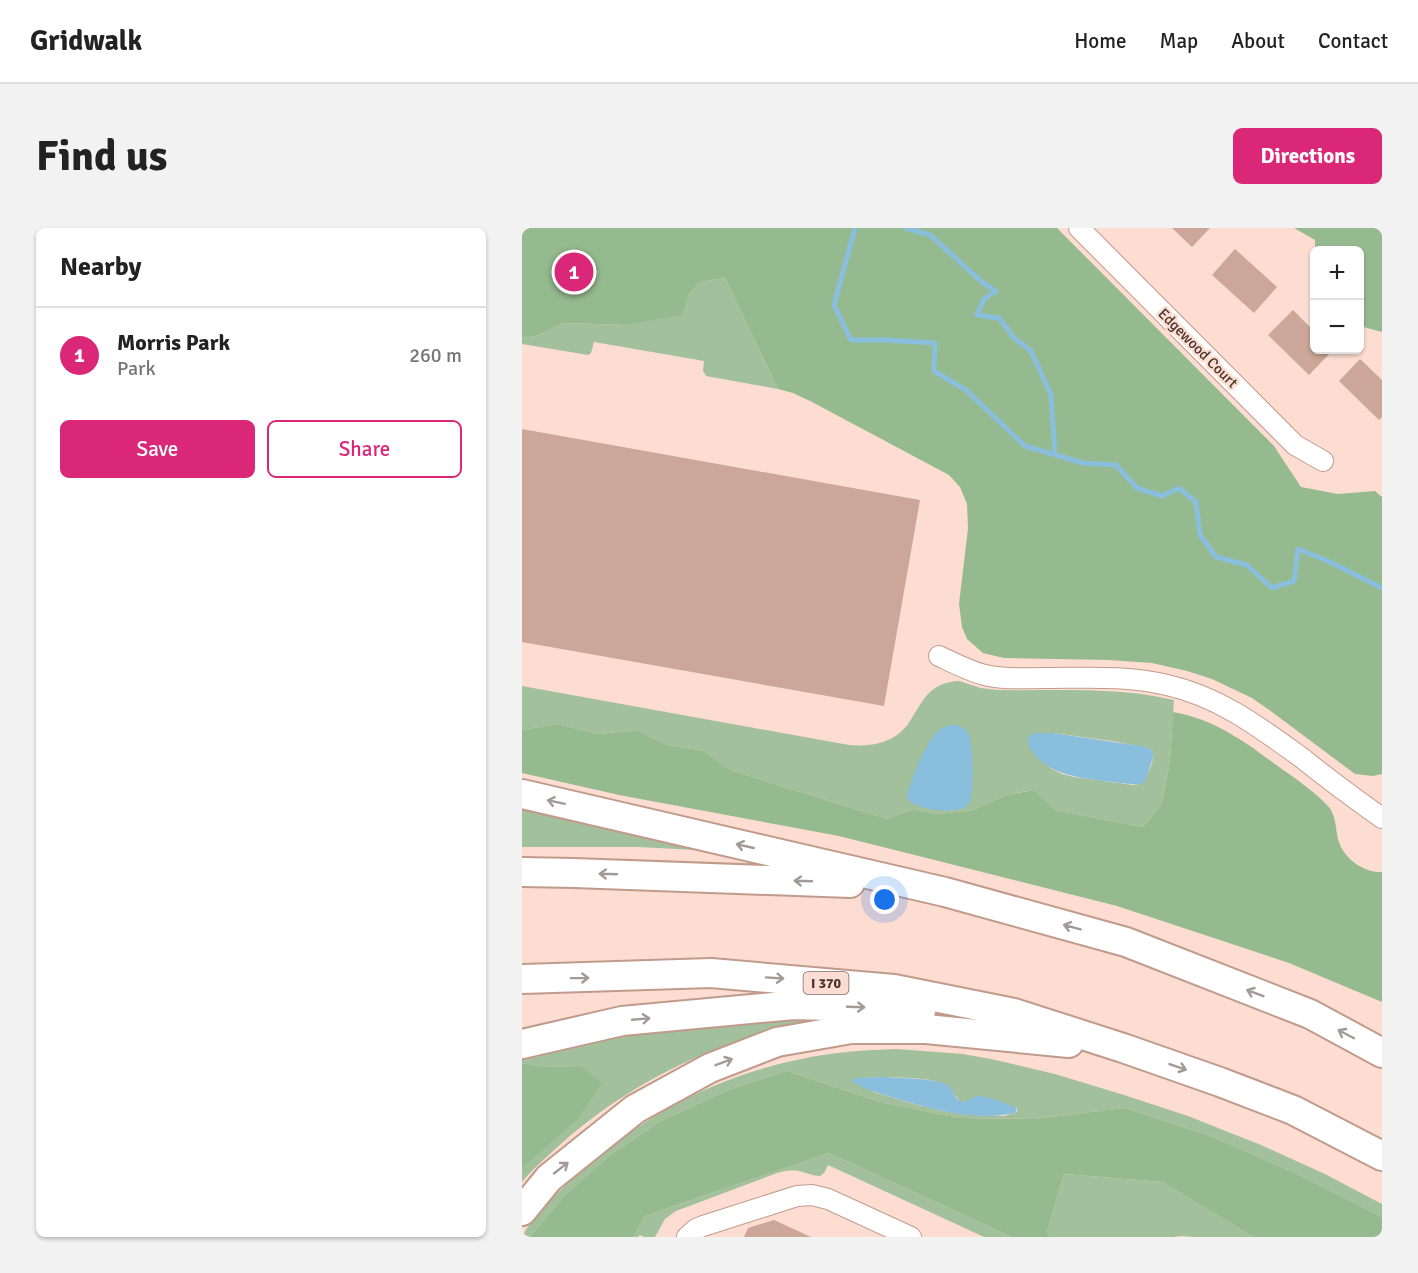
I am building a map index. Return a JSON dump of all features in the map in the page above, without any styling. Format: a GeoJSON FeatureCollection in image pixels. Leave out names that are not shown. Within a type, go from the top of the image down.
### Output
{"type":"FeatureCollection","features":[{"type":"Feature","properties":{"kind":"highway"},"geometry":{"type":"LineString","coordinates":[[522,794],[945,892],[1126,942],[1310,1014],[1382,1053]]}},
{"type":"Feature","properties":{"kind":"highway"},"geometry":{"type":"LineString","coordinates":[[522,872],[863,884],[945,892]]}},
{"type":"Feature","properties":{"kind":"highway","name":"I 370"},"geometry":{"type":"LineString","coordinates":[[522,979],[711,973],[894,989],[1014,1013],[1123,1048],[1293,1110],[1382,1156]]}},
{"type":"Feature","properties":{"kind":"highway"},"geometry":{"type":"LineString","coordinates":[[522,1044],[622,1021],[794,1005],[898,1008],[993,1020],[1123,1048]]}},
{"type":"Feature","properties":{"kind":"highway"},"geometry":{"type":"LineString","coordinates":[[522,1211],[549,1178],[635,1109],[710,1068],[777,1042],[850,1029],[926,1029],[1123,1048]]}},
{"type":"Feature","properties":{"kind":"street","name":"Edgewood Court"},"geometry":{"type":"LineString","coordinates":[[1079,228],[1296,445],[1323,461]]}},
{"type":"Feature","properties":{"kind":"street"},"geometry":{"type":"LineString","coordinates":[[939,656],[986,676],[1005,679],[1138,680],[1194,693],[1224,705],[1256,724],[1382,818]]}},
{"type":"Feature","properties":{"kind":"street"},"geometry":{"type":"LineString","coordinates":[[687,1237],[703,1226],[797,1196],[812,1195],[828,1199],[911,1237]]}},
{"type":"Feature","properties":{"kind":"green space"},"geometry":{"type":"Polygon","coordinates":[[[522,228],[1057,228],[1274,446],[1301,487],[1338,494],[1375,491],[1382,497],[1382,774],[1373,776],[1355,774],[1252,698],[1212,679],[1187,671],[1152,663],[1004,658],[983,653],[967,639],[962,627],[959,604],[968,528],[967,504],[960,487],[949,475],[812,402],[778,389],[725,278],[700,282],[688,296],[682,315],[626,325],[564,323],[536,336],[522,338],[522,228]]]}},
{"type":"Feature","properties":{"kind":"green space"},"geometry":{"type":"Polygon","coordinates":[[[1294,228],[1382,228],[1382,332],[1364,327],[1364,246],[1315,246],[1315,240],[1294,228]]]}},
{"type":"Feature","properties":{"kind":"green space"},"geometry":{"type":"Polygon","coordinates":[[[725,278],[778,389],[706,376],[703,371],[704,361],[594,342],[591,353],[588,355],[522,344],[522,338],[536,336],[564,323],[626,325],[688,296],[700,282],[725,278]]]}},
{"type":"Feature","properties":{"kind":"green space"},"geometry":{"type":"Polygon","coordinates":[[[959,681],[997,690],[1108,691],[1174,700],[1170,761],[1162,803],[1143,827],[1055,810],[1032,790],[1006,795],[973,810],[938,814],[913,809],[887,819],[730,770],[704,751],[667,745],[637,730],[598,734],[557,724],[522,730],[522,686],[849,745],[866,745],[889,740],[896,736],[908,724],[927,695],[940,685],[959,681]],[[1053,733],[1032,751],[1052,769],[1062,774],[1133,785],[1140,784],[1151,765],[1153,752],[1149,748],[1053,733]]]}},
{"type":"Feature","properties":{"kind":"green space"},"geometry":{"type":"Polygon","coordinates":[[[1173,712],[1203,720],[1229,733],[1303,784],[1330,808],[1339,842],[1345,854],[1362,867],[1382,872],[1382,1002],[1289,963],[1117,906],[839,836],[619,795],[522,773],[522,730],[557,724],[598,734],[637,730],[667,745],[704,751],[730,770],[887,819],[913,809],[938,814],[973,810],[1006,795],[1033,790],[1055,810],[1143,827],[1162,803],[1170,761],[1173,712]]]}},
{"type":"Feature","properties":{"kind":"green space"},"geometry":{"type":"Polygon","coordinates":[[[522,808],[697,846],[697,850],[638,847],[522,847],[522,808]]]}},
{"type":"Feature","properties":{"kind":"green space"},"geometry":{"type":"Polygon","coordinates":[[[820,1018],[820,1021],[761,1034],[727,1045],[656,1077],[591,1119],[532,1170],[522,1182],[522,1168],[542,1149],[580,1066],[522,1065],[522,1055],[666,1024],[820,1018]]]}},
{"type":"Feature","properties":{"kind":"green space"},"geometry":{"type":"Polygon","coordinates":[[[897,1049],[963,1054],[991,1059],[1055,1074],[1188,1116],[1325,1174],[1382,1204],[1382,1217],[1295,1173],[1213,1137],[1125,1108],[1034,1119],[959,1118],[880,1102],[787,1071],[728,1090],[661,1121],[610,1155],[565,1195],[530,1237],[522,1237],[541,1210],[583,1169],[633,1130],[685,1099],[740,1076],[801,1059],[849,1052],[897,1049]],[[884,1077],[852,1080],[874,1092],[942,1111],[1004,1116],[1017,1112],[1017,1108],[960,1101],[948,1088],[937,1082],[884,1077]]]}},
{"type":"Feature","properties":{"kind":"green space"},"geometry":{"type":"Polygon","coordinates":[[[522,1065],[545,1067],[580,1066],[602,1083],[578,1119],[522,1168],[522,1065]]]}},
{"type":"Feature","properties":{"kind":"green space"},"geometry":{"type":"Polygon","coordinates":[[[787,1071],[880,1102],[959,1118],[1034,1119],[1125,1108],[1213,1137],[1295,1173],[1382,1217],[1382,1237],[1254,1237],[1162,1182],[1064,1174],[1047,1231],[1050,1237],[1012,1237],[829,1153],[645,1216],[633,1237],[530,1237],[565,1195],[610,1155],[661,1121],[728,1090],[787,1071]]]}},
{"type":"Feature","properties":{"kind":"green space"},"geometry":{"type":"Polygon","coordinates":[[[829,1153],[1012,1237],[984,1237],[828,1165],[820,1176],[796,1170],[777,1173],[676,1211],[665,1219],[655,1237],[640,1235],[633,1237],[645,1216],[829,1153]]]}},
{"type":"Feature","properties":{"kind":"green space"},"geometry":{"type":"Polygon","coordinates":[[[1064,1174],[1162,1182],[1254,1237],[1050,1237],[1047,1231],[1064,1174]]]}},
{"type":"Feature","properties":{"kind":"water"},"geometry":{"type":"Polygon","coordinates":[[[957,725],[967,732],[971,743],[972,782],[969,804],[964,808],[948,811],[928,809],[912,803],[907,799],[908,792],[929,742],[939,730],[957,725]]]}},
{"type":"Feature","properties":{"kind":"water"},"geometry":{"type":"Polygon","coordinates":[[[1034,733],[1053,733],[1141,746],[1149,748],[1153,752],[1153,757],[1145,782],[1140,784],[1082,778],[1062,773],[1044,764],[1030,748],[1028,741],[1034,733]]]}},
{"type":"Feature","properties":{"kind":"water"},"geometry":{"type":"Polygon","coordinates":[[[884,1077],[937,1081],[949,1086],[961,1101],[977,1096],[984,1097],[1015,1107],[1017,1110],[1015,1113],[984,1116],[953,1113],[876,1092],[852,1080],[884,1077]]]}},
{"type":"Feature","properties":{"kind":"building"},"geometry":{"type":"Polygon","coordinates":[[[1172,228],[1210,228],[1192,247],[1172,228]]]}},
{"type":"Feature","properties":{"kind":"building"},"geometry":{"type":"Polygon","coordinates":[[[1235,249],[1277,287],[1254,313],[1212,275],[1235,249]]]}},
{"type":"Feature","properties":{"kind":"building"},"geometry":{"type":"Polygon","coordinates":[[[1293,310],[1310,327],[1310,354],[1329,354],[1309,375],[1268,335],[1293,310]]]}},
{"type":"Feature","properties":{"kind":"building"},"geometry":{"type":"Polygon","coordinates":[[[1360,359],[1382,380],[1382,417],[1379,420],[1339,381],[1360,359]]]}},
{"type":"Feature","properties":{"kind":"building"},"geometry":{"type":"Polygon","coordinates":[[[522,429],[920,500],[884,706],[522,642],[522,429]]]}},
{"type":"Feature","properties":{"kind":"building"},"geometry":{"type":"Polygon","coordinates":[[[774,1220],[811,1237],[744,1237],[748,1228],[774,1220]]]}},
{"type":"Feature","properties":{"kind":"waterway"},"geometry":{"type":"LineString","coordinates":[[855,228],[834,305],[851,340],[935,343],[934,371],[966,390],[1025,446],[1083,463],[1116,465],[1137,488],[1162,496],[1179,488],[1196,502],[1200,535],[1216,557],[1247,565],[1272,588],[1294,581],[1298,549],[1382,588]]}},
{"type":"Feature","properties":{"kind":"waterway"},"geometry":{"type":"LineString","coordinates":[[906,228],[930,235],[982,282],[996,291],[984,299],[977,315],[999,318],[1014,338],[1031,351],[1051,395],[1055,453]]}},
{"type":"Feature","properties":{"kind":"place","name":"Morris Park"},"geometry":{"type":"Point","coordinates":[574,272]}}]}
